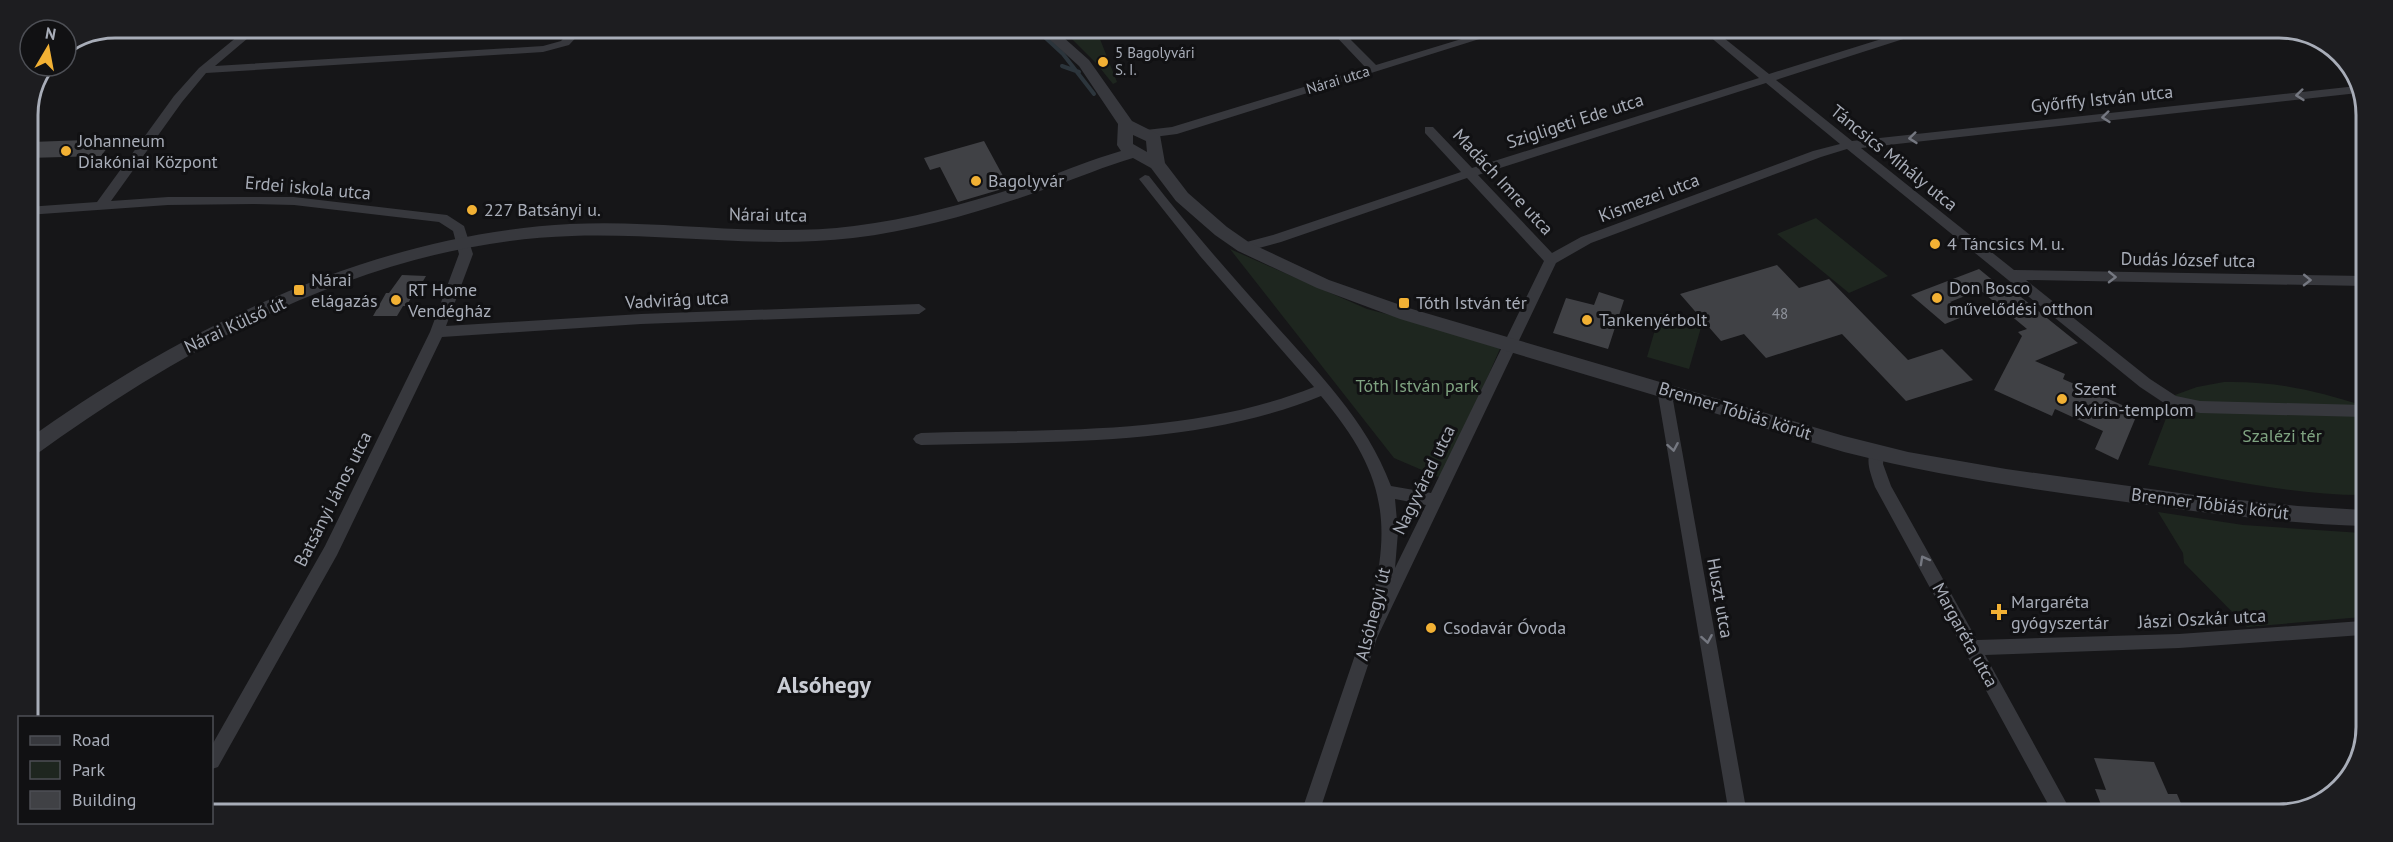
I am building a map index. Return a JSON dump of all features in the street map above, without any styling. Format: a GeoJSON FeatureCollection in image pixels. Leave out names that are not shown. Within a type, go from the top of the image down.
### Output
{"type":"FeatureCollection","features":[{"type":"Feature","properties":{"kind":"street"},"geometry":{"type":"LineString","coordinates":[[101,205],[178,99],[203,70],[242,38]]}},
{"type":"Feature","properties":{"kind":"street"},"geometry":{"type":"LineString","coordinates":[[203,70],[543,49],[565,43],[570,38]]}},
{"type":"Feature","properties":{"kind":"street"},"geometry":{"type":"LineString","coordinates":[[1055,38],[1084,63],[1126,123],[1150,140],[1157,164]]}},
{"type":"Feature","properties":{"kind":"street"},"geometry":{"type":"LineString","coordinates":[[1343,38],[1373,69]]}},
{"type":"Feature","properties":{"kind":"street","name":"Nárai utca"},"geometry":{"type":"LineString","coordinates":[[1150,140],[1476,38]]}},
{"type":"Feature","properties":{"kind":"street","name":"Táncsics Mihály utca"},"geometry":{"type":"LineString","coordinates":[[1717,38],[2145,383],[2172,401],[2200,407],[2355,411]]}},
{"type":"Feature","properties":{"kind":"street","name":"Szigligeti Ede utca"},"geometry":{"type":"LineString","coordinates":[[1244,247],[1276,239],[1470,173],[1896,38]]}},
{"type":"Feature","properties":{"kind":"street","name":"Győrffy István utca"},"geometry":{"type":"LineString","coordinates":[[1849,145],[2351,90]]}},
{"type":"Feature","properties":{"kind":"street"},"geometry":{"type":"LineString","coordinates":[[1126,123],[1131,148],[1148,152],[1150,140]]}},
{"type":"Feature","properties":{"kind":"street","name":"Madách Imre utca"},"geometry":{"type":"LineString","coordinates":[[1429,130],[1551,260]]}},
{"type":"Feature","properties":{"kind":"street","name":"Kismezei utca"},"geometry":{"type":"LineString","coordinates":[[1551,260],[1586,240],[1817,154],[1849,145]]}},
{"type":"Feature","properties":{"kind":"street","name":"Nárai utca"},"geometry":{"type":"LineString","coordinates":[[465,244],[506,236],[568,230],[787,236],[834,234],[883,228],[962,210],[1064,176],[1131,148]]}},
{"type":"Feature","properties":{"kind":"street","name":"Brenner Tóbiás körút"},"geometry":{"type":"LineString","coordinates":[[1131,148],[1157,164],[1182,197],[1221,231],[1244,247],[1361,299],[1876,453],[1959,470],[2128,495],[2285,514],[2356,518]]}},
{"type":"Feature","properties":{"kind":"street","name":"Alsóhegyi út"},"geometry":{"type":"LineString","coordinates":[[1144,178],[1187,235],[1323,389],[1366,444],[1385,491],[1389,510],[1389,544],[1384,585],[1372,633],[1313,804]]}},
{"type":"Feature","properties":{"kind":"street","name":"Erdei iskola utca"},"geometry":{"type":"LineString","coordinates":[[38,210],[212,199],[294,201],[442,218],[459,229],[465,244]]}},
{"type":"Feature","properties":{"kind":"street","name":"Batsányi János utca"},"geometry":{"type":"LineString","coordinates":[[213,760],[331,550],[437,332],[466,254],[465,244]]}},
{"type":"Feature","properties":{"kind":"street","name":"Nárai Külső út"},"geometry":{"type":"LineString","coordinates":[[38,443],[125,383],[215,333],[293,297],[337,281],[421,254],[465,244]]}},
{"type":"Feature","properties":{"kind":"street"},"geometry":{"type":"LineString","coordinates":[[1511,344],[1551,260]]}},
{"type":"Feature","properties":{"kind":"street","name":"Dudás József utca"},"geometry":{"type":"LineString","coordinates":[[2011,275],[2355,281]]}},
{"type":"Feature","properties":{"kind":"street","name":"Vadvirág utca"},"geometry":{"type":"LineString","coordinates":[[437,332],[641,319],[919,309]]}},
{"type":"Feature","properties":{"kind":"street","name":"Nagyvárad utca"},"geometry":{"type":"LineString","coordinates":[[1372,633],[1511,344]]}},
{"type":"Feature","properties":{"kind":"street"},"geometry":{"type":"LineString","coordinates":[[921,439],[1124,432],[1231,416],[1277,406],[1323,389]]}},
{"type":"Feature","properties":{"kind":"street","name":"Huszt utca"},"geometry":{"type":"LineString","coordinates":[[1664,389],[1736,804]]}},
{"type":"Feature","properties":{"kind":"street","name":"Margaréta utca"},"geometry":{"type":"LineString","coordinates":[[1876,453],[1875,464],[1883,487],[2058,804]]}},
{"type":"Feature","properties":{"kind":"street"},"geometry":{"type":"LineString","coordinates":[[1385,491],[1421,496],[1435,502]]}},
{"type":"Feature","properties":{"kind":"street","name":"Jászi Oszkár utca"},"geometry":{"type":"LineString","coordinates":[[1972,648],[2179,641],[2356,628]]}},
{"type":"Feature","properties":{"kind":"green space"},"geometry":{"type":"Polygon","coordinates":[[[1071,38],[1100,38],[1117,82],[1113,84],[1071,38]]]}},
{"type":"Feature","properties":{"kind":"green space"},"geometry":{"type":"Polygon","coordinates":[[[1816,218],[1888,276],[1849,293],[1777,234],[1816,218]]]}},
{"type":"Feature","properties":{"kind":"green space","name":"Tóth István park"},"geometry":{"type":"Polygon","coordinates":[[[1230,249],[1367,309],[1502,344],[1443,479],[1394,458],[1230,249]]]}},
{"type":"Feature","properties":{"kind":"green space"},"geometry":{"type":"Polygon","coordinates":[[[1660,313],[1702,324],[1689,369],[1647,357],[1660,313]]]}},
{"type":"Feature","properties":{"kind":"green space","name":"Szalézi tér"},"geometry":{"type":"Polygon","coordinates":[[[2224,382],[2260,383],[2329,395],[2355,403],[2356,495],[2282,489],[2148,465],[2175,395],[2197,387],[2224,382]]]}},
{"type":"Feature","properties":{"kind":"green space"},"geometry":{"type":"Polygon","coordinates":[[[2158,512],[2243,525],[2356,533],[2356,618],[2247,627],[2184,563],[2183,553],[2158,512]]]}},
{"type":"Feature","properties":{"kind":"building","name":"Johanneum Diakóniai Központ"},"geometry":{"type":"Polygon","coordinates":[[[114,139],[101,156],[38,158],[38,142],[114,139]]]}},
{"type":"Feature","properties":{"kind":"building","name":"Bagolyvár"},"geometry":{"type":"Polygon","coordinates":[[[984,141],[1009,187],[958,202],[940,167],[930,170],[924,158],[984,141]]]}},
{"type":"Feature","properties":{"kind":"building"},"geometry":{"type":"Polygon","coordinates":[[[1777,265],[1799,288],[1829,279],[1908,360],[1942,349],[1973,380],[1906,401],[1842,334],[1766,358],[1744,334],[1721,341],[1680,294],[1777,265]]]}},
{"type":"Feature","properties":{"kind":"building"},"geometry":{"type":"Polygon","coordinates":[[[1979,269],[2001,287],[2006,285],[2078,343],[2035,361],[2065,374],[2063,379],[2138,412],[2118,460],[2095,449],[2103,431],[2055,409],[2052,416],[1994,390],[2022,336],[2018,332],[2027,329],[1980,290],[1950,302],[1967,315],[1945,324],[1911,295],[1979,269]]]}},
{"type":"Feature","properties":{"kind":"building","name":"RT Home Vendégház"},"geometry":{"type":"Polygon","coordinates":[[[402,275],[426,276],[415,295],[406,306],[403,306],[397,316],[373,316],[386,293],[389,293],[402,275]]]}},
{"type":"Feature","properties":{"kind":"building","name":"Tankenyérbolt"},"geometry":{"type":"Polygon","coordinates":[[[1599,292],[1624,300],[1608,349],[1553,333],[1566,298],[1594,305],[1599,292]]]}},
{"type":"Feature","properties":{"kind":"building"},"geometry":{"type":"Polygon","coordinates":[[[2094,758],[2154,762],[2168,794],[2177,794],[2181,804],[2101,804],[2095,789],[2106,790],[2094,758]]]}},
{"type":"Feature","properties":{"kind":"waterway"},"geometry":{"type":"LineString","coordinates":[[1046,38],[1063,54],[1076,71]]}},
{"type":"Feature","properties":{"kind":"waterway"},"geometry":{"type":"LineString","coordinates":[[1062,66],[1076,71]]}},
{"type":"Feature","properties":{"kind":"waterway"},"geometry":{"type":"LineString","coordinates":[[1076,71],[1094,94]]}},
{"type":"Feature","properties":{"kind":"place","name":"5 Bagolyvári S. I."},"geometry":{"type":"Point","coordinates":[1103,62]}},
{"type":"Feature","properties":{"kind":"place","name":"Johanneum Diakóniai Központ"},"geometry":{"type":"Point","coordinates":[66,151]}},
{"type":"Feature","properties":{"kind":"place","name":"Bagolyvár"},"geometry":{"type":"Point","coordinates":[976,181]}},
{"type":"Feature","properties":{"kind":"place","name":"227 Batsányi u."},"geometry":{"type":"Point","coordinates":[472,210]}},
{"type":"Feature","properties":{"kind":"place","name":"4 Táncsics M. u."},"geometry":{"type":"Point","coordinates":[1935,244]}},
{"type":"Feature","properties":{"kind":"place","name":"Nárai elágazás"},"geometry":{"type":"Point","coordinates":[299,290]}},
{"type":"Feature","properties":{"kind":"place","name":"Don Bosco művelődési otthon"},"geometry":{"type":"Point","coordinates":[1937,298]}},
{"type":"Feature","properties":{"kind":"place","name":"RT Home Vendégház"},"geometry":{"type":"Point","coordinates":[396,300]}},
{"type":"Feature","properties":{"kind":"place","name":"Tóth István tér"},"geometry":{"type":"Point","coordinates":[1404,303]}},
{"type":"Feature","properties":{"kind":"place","name":"Tankenyérbolt"},"geometry":{"type":"Point","coordinates":[1587,320]}},
{"type":"Feature","properties":{"kind":"place","name":"Szent Kvirin-templom"},"geometry":{"type":"Point","coordinates":[2062,399]}},
{"type":"Feature","properties":{"kind":"place","name":"Margaréta gyógyszertár"},"geometry":{"type":"Point","coordinates":[1999,612]}},
{"type":"Feature","properties":{"kind":"place","name":"Csodavár Óvoda"},"geometry":{"type":"Point","coordinates":[1431,628]}},
{"type":"Feature","properties":{"kind":"district","name":"Alsóhegy"},"geometry":{"type":"Point","coordinates":[824,685]}}]}
